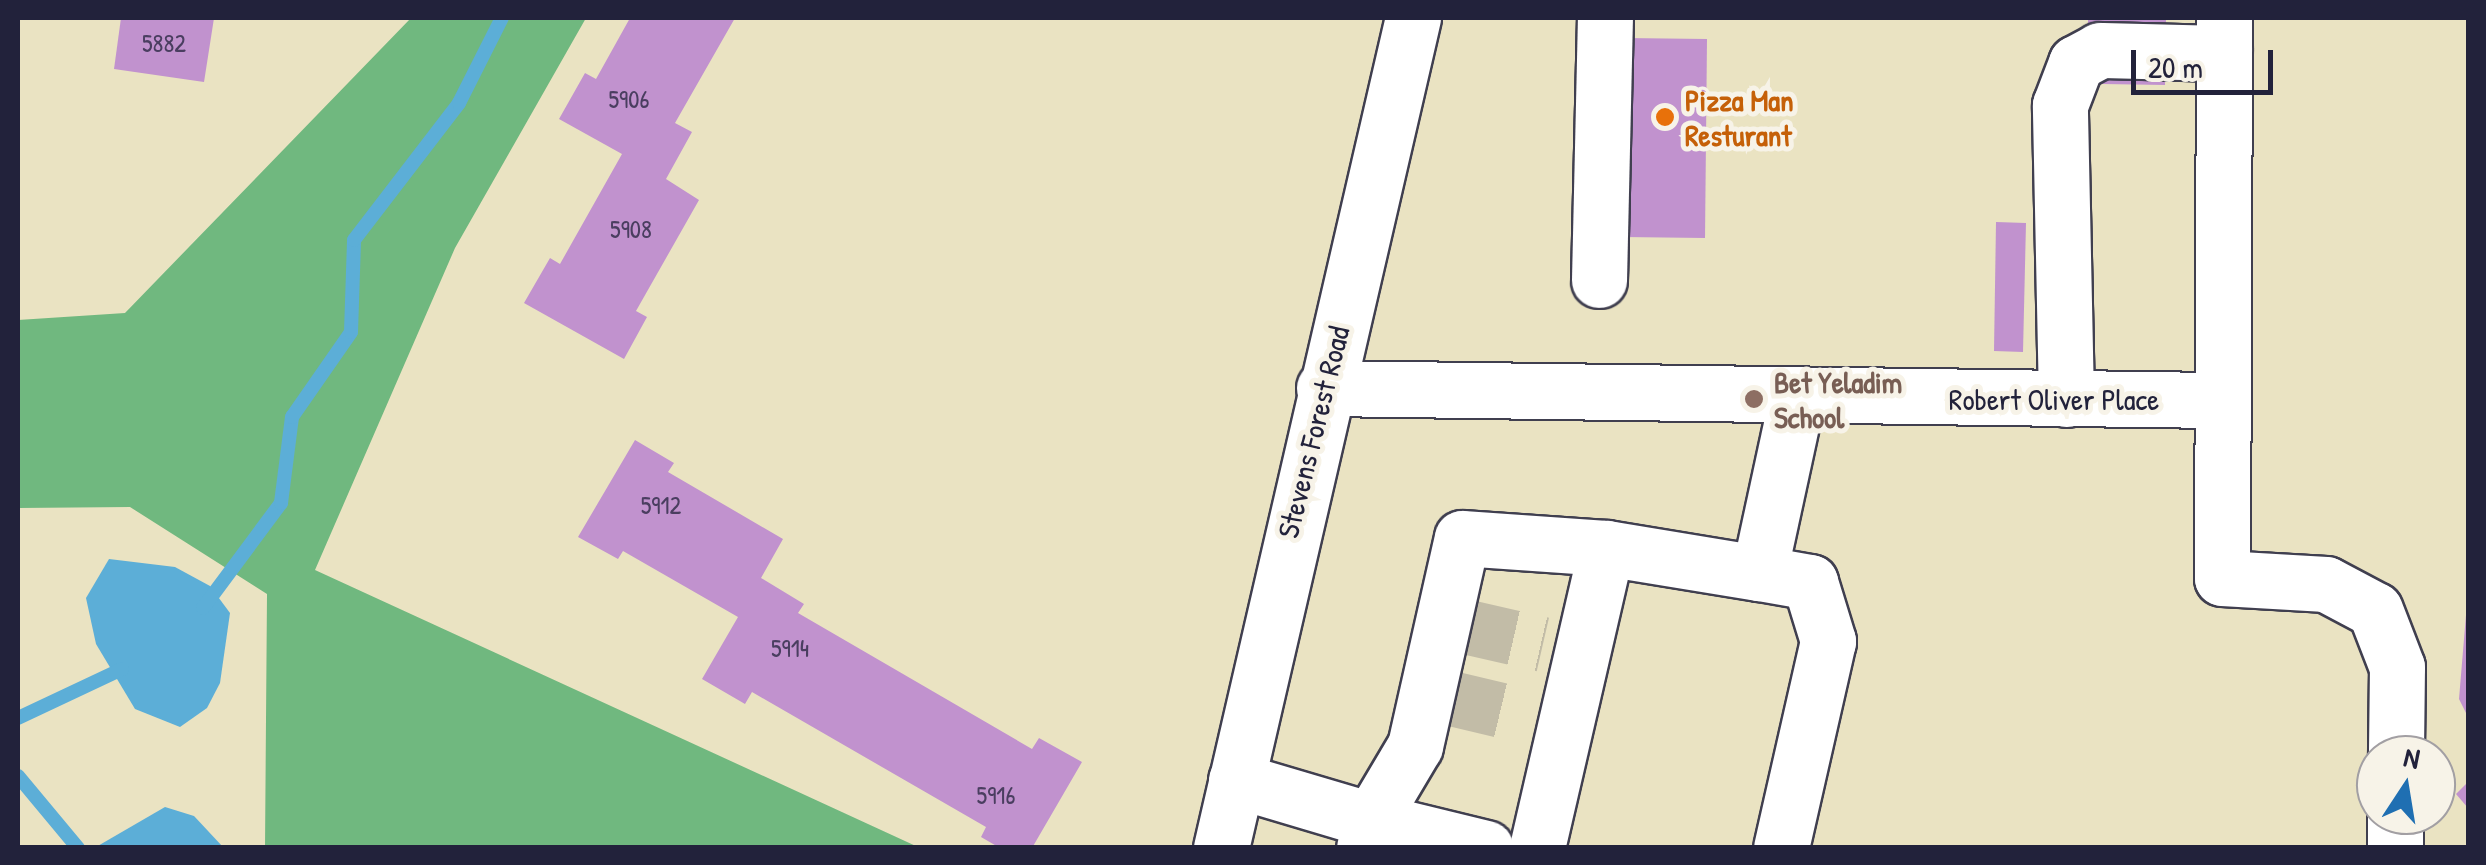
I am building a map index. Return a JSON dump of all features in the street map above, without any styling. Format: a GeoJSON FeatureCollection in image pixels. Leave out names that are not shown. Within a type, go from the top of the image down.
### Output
{"type":"FeatureCollection","features":[{"type":"Feature","properties":{"kind":"street","name":"Stevens Forest Road"},"geometry":{"type":"LineString","coordinates":[[1221,848],[1324,388],[1413,18]]}},
{"type":"Feature","properties":{"kind":"street"},"geometry":{"type":"LineString","coordinates":[[1599,280],[1605,18]]}},
{"type":"Feature","properties":{"kind":"street"},"geometry":{"type":"LineString","coordinates":[[2066,399],[2060,105],[2076,63],[2100,50],[2224,35],[2222,578],[2326,584],[2375,610],[2397,667],[2396,735]]}},
{"type":"Feature","properties":{"kind":"street","name":"Robert Oliver Place"},"geometry":{"type":"LineString","coordinates":[[1324,388],[2222,400]]}},
{"type":"Feature","properties":{"kind":"street"},"geometry":{"type":"LineString","coordinates":[[1758,573],[1797,397]]}},
{"type":"Feature","properties":{"kind":"street"},"geometry":{"type":"LineString","coordinates":[[1368,834],[1437,695],[1452,624],[1462,538],[1606,548],[1810,582],[1828,641],[1782,848]]}},
{"type":"Feature","properties":{"kind":"street"},"geometry":{"type":"LineString","coordinates":[[1537,848],[1546,720],[1562,648],[1606,548]]}},
{"type":"Feature","properties":{"kind":"street"},"geometry":{"type":"LineString","coordinates":[[1236,780],[1368,834],[1486,848]]}},
{"type":"Feature","properties":{"kind":"green space"},"geometry":{"type":"Polygon","coordinates":[[[411,18],[586,18],[455,248],[315,570],[918,847],[265,847],[267,594],[130,507],[18,508],[18,320],[125,313],[411,18]]]}},
{"type":"Feature","properties":{"kind":"water"},"geometry":{"type":"Polygon","coordinates":[[[109,559],[175,567],[210,586],[230,613],[220,683],[207,708],[180,727],[135,709],[96,644],[86,598],[109,559]]]}},
{"type":"Feature","properties":{"kind":"water"},"geometry":{"type":"Polygon","coordinates":[[[165,807],[194,816],[223,847],[96,847],[165,807]]]}},
{"type":"Feature","properties":{"kind":"building"},"geometry":{"type":"Polygon","coordinates":[[[121,18],[214,18],[204,82],[114,69],[121,18]]]}},
{"type":"Feature","properties":{"kind":"building"},"geometry":{"type":"Polygon","coordinates":[[[630,18],[735,18],[675,123],[692,132],[666,179],[699,200],[636,311],[647,317],[624,359],[524,303],[550,258],[560,264],[622,154],[559,119],[585,73],[596,79],[630,18]]]}},
{"type":"Feature","properties":{"kind":"building"},"geometry":{"type":"Polygon","coordinates":[[[2088,18],[2166,18],[2165,85],[2102,84],[2103,30],[2088,29],[2088,18]]]}},
{"type":"Feature","properties":{"kind":"building","name":"Pizza Man Resturant"},"geometry":{"type":"Polygon","coordinates":[[[1625,38],[1707,39],[1705,238],[1623,237],[1625,38]]]}},
{"type":"Feature","properties":{"kind":"building"},"geometry":{"type":"Polygon","coordinates":[[[1996,222],[2026,223],[2023,352],[1994,351],[1996,222]]]}},
{"type":"Feature","properties":{"kind":"building"},"geometry":{"type":"Polygon","coordinates":[[[635,440],[674,463],[668,472],[783,539],[761,578],[804,604],[798,613],[1032,749],[1039,738],[1082,762],[1032,848],[1000,848],[981,837],[986,827],[752,692],[745,704],[702,679],[738,617],[623,551],[618,559],[578,537],[635,440]]]}},
{"type":"Feature","properties":{"kind":"building"},"geometry":{"type":"Polygon","coordinates":[[[2468,591],[2468,717],[2459,699],[2468,591]]]}},
{"type":"Feature","properties":{"kind":"building"},"geometry":{"type":"Polygon","coordinates":[[[2468,782],[2468,808],[2456,794],[2468,782]]]}},
{"type":"Feature","properties":{"kind":"waterway"},"geometry":{"type":"LineString","coordinates":[[203,608],[281,503],[292,417],[351,332],[354,240],[459,103],[502,18]]}},
{"type":"Feature","properties":{"kind":"waterway"},"geometry":{"type":"LineString","coordinates":[[18,718],[122,669]]}},
{"type":"Feature","properties":{"kind":"waterway"},"geometry":{"type":"LineString","coordinates":[[18,776],[78,848]]}},
{"type":"Feature","properties":{"kind":"tunnel"},"geometry":{"type":"LineString","coordinates":[[1460,625],[1543,644]]}},
{"type":"Feature","properties":{"kind":"tunnel"},"geometry":{"type":"LineString","coordinates":[[1447,697],[1527,716]]}},
{"type":"Feature","properties":{"kind":"place","name":"Pizza Man Resturant"},"geometry":{"type":"Point","coordinates":[1665,117]}},
{"type":"Feature","properties":{"kind":"place","name":"Bet Yeladim School"},"geometry":{"type":"Point","coordinates":[1754,399]}}]}
